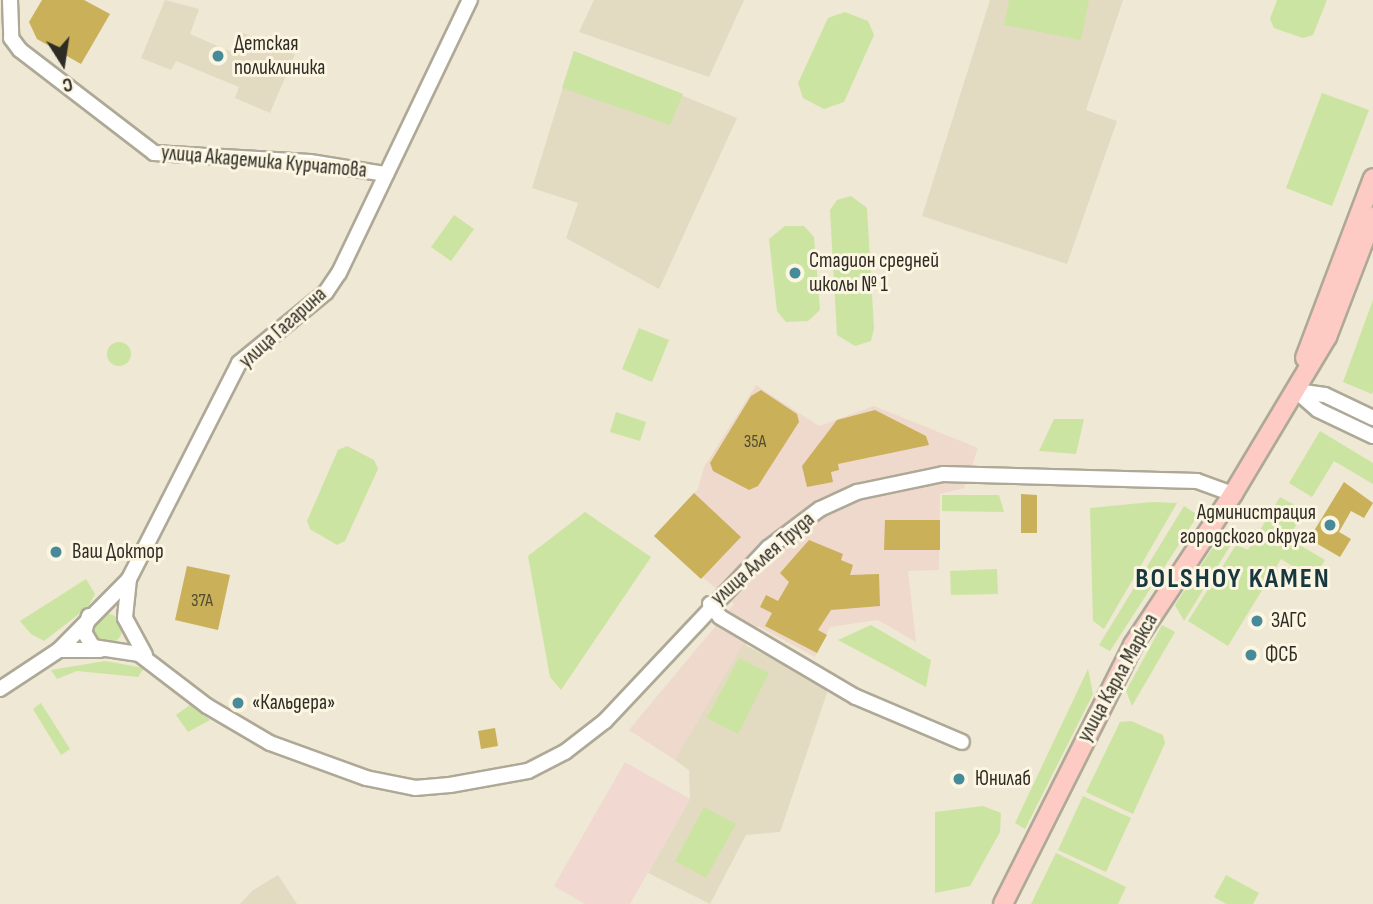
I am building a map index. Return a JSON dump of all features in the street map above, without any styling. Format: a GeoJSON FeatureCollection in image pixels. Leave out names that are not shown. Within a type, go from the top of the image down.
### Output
{"type":"FeatureCollection","features":[{"type":"Feature","properties":{"kind":"main road","name":"улица Карла Маркса"},"geometry":{"type":"LineString","coordinates":[[1295,390],[1373,178]]}},
{"type":"Feature","properties":{"kind":"main road","name":"улица Карла Маркса"},"geometry":{"type":"LineString","coordinates":[[1003,904],[1133,645],[1233,494],[1327,337],[1373,218]]}},
{"type":"Feature","properties":{"kind":"street","name":"улица Академика Курчатова"},"geometry":{"type":"LineString","coordinates":[[10,0],[11,38],[20,50],[154,153],[310,162],[386,174]]}},
{"type":"Feature","properties":{"kind":"street","name":"улица Гагарина"},"geometry":{"type":"LineString","coordinates":[[129,579],[239,363],[326,292],[471,0]]}},
{"type":"Feature","properties":{"kind":"street"},"geometry":{"type":"LineString","coordinates":[[1295,390],[1325,395],[1373,418]]}},
{"type":"Feature","properties":{"kind":"street"},"geometry":{"type":"LineString","coordinates":[[1295,390],[1318,411],[1373,436]]}},
{"type":"Feature","properties":{"kind":"street","name":"улица Аллея Труда"},"geometry":{"type":"LineString","coordinates":[[150,660],[207,706],[270,743],[358,775],[420,788],[517,773],[547,763],[605,721],[710,604],[820,509],[899,481],[943,474],[1197,481],[1233,494]]}},
{"type":"Feature","properties":{"kind":"street"},"geometry":{"type":"LineString","coordinates":[[0,690],[59,650],[92,613],[129,579]]}},
{"type":"Feature","properties":{"kind":"street"},"geometry":{"type":"LineString","coordinates":[[105,651],[124,642],[129,579]]}},
{"type":"Feature","properties":{"kind":"street"},"geometry":{"type":"LineString","coordinates":[[710,604],[720,617],[856,696],[962,742]]}},
{"type":"Feature","properties":{"kind":"street"},"geometry":{"type":"LineString","coordinates":[[92,613],[112,608],[127,622],[133,643],[150,660]]}},
{"type":"Feature","properties":{"kind":"street"},"geometry":{"type":"LineString","coordinates":[[92,613],[87,640],[105,651]]}},
{"type":"Feature","properties":{"kind":"street"},"geometry":{"type":"LineString","coordinates":[[59,650],[105,651],[150,660]]}},
{"type":"Feature","properties":{"kind":"shaded area","name":"Детская поликлиника"},"geometry":{"type":"Polygon","coordinates":[[[165,0],[199,9],[190,34],[234,53],[243,33],[295,54],[270,113],[235,98],[239,87],[176,61],[171,70],[141,58],[165,0]]]}},
{"type":"Feature","properties":{"kind":"shaded area"},"geometry":{"type":"Polygon","coordinates":[[[594,0],[744,0],[709,77],[579,32],[594,0]]]}},
{"type":"Feature","properties":{"kind":"shaded area"},"geometry":{"type":"Polygon","coordinates":[[[990,0],[1123,0],[1086,110],[1117,121],[1067,264],[922,216],[990,0]]]}},
{"type":"Feature","properties":{"kind":"shaded area"},"geometry":{"type":"Polygon","coordinates":[[[574,51],[737,118],[659,289],[566,238],[578,203],[532,188],[574,51]]]}},
{"type":"Feature","properties":{"kind":"shaded area"},"geometry":{"type":"Polygon","coordinates":[[[756,385],[819,426],[874,406],[978,448],[964,488],[940,494],[939,570],[908,571],[916,642],[878,620],[830,627],[815,657],[758,626],[675,760],[629,730],[734,604],[654,536],[698,489],[704,467],[756,385]]]}},
{"type":"Feature","properties":{"kind":"shaded area"},"geometry":{"type":"Polygon","coordinates":[[[743,644],[829,687],[780,832],[746,835],[710,904],[648,873],[690,799],[689,770],[675,760],[743,644]]]}},
{"type":"Feature","properties":{"kind":"shaded area"},"geometry":{"type":"Polygon","coordinates":[[[625,762],[690,799],[630,904],[585,904],[554,886],[625,762]]]}},
{"type":"Feature","properties":{"kind":"shaded area"},"geometry":{"type":"Polygon","coordinates":[[[278,875],[297,904],[240,904],[253,890],[278,875]]]}},
{"type":"Feature","properties":{"kind":"green space"},"geometry":{"type":"Polygon","coordinates":[[[1009,0],[1089,0],[1081,40],[1004,25],[1009,0]]]}},
{"type":"Feature","properties":{"kind":"green space"},"geometry":{"type":"Polygon","coordinates":[[[1277,0],[1327,0],[1313,35],[1303,38],[1274,28],[1270,19],[1277,0]]]}},
{"type":"Feature","properties":{"kind":"green space"},"geometry":{"type":"Polygon","coordinates":[[[845,12],[868,21],[874,35],[844,102],[824,109],[803,98],[798,83],[828,18],[845,12]]]}},
{"type":"Feature","properties":{"kind":"green space"},"geometry":{"type":"Polygon","coordinates":[[[574,51],[683,94],[670,125],[562,88],[574,51]]]}},
{"type":"Feature","properties":{"kind":"green space"},"geometry":{"type":"Polygon","coordinates":[[[1322,93],[1369,110],[1332,206],[1286,188],[1322,93]]]}},
{"type":"Feature","properties":{"kind":"green space"},"geometry":{"type":"Polygon","coordinates":[[[851,196],[867,208],[874,328],[871,341],[855,346],[837,335],[830,210],[837,200],[851,196]]]}},
{"type":"Feature","properties":{"kind":"green space"},"geometry":{"type":"Polygon","coordinates":[[[454,215],[474,229],[451,261],[431,247],[454,215]]]}},
{"type":"Feature","properties":{"kind":"green space","name":"Стадион средней школы № 1"},"geometry":{"type":"Polygon","coordinates":[[[785,226],[804,226],[814,237],[820,310],[808,321],[786,322],[777,311],[769,239],[785,226]]]}},
{"type":"Feature","properties":{"kind":"green space"},"geometry":{"type":"Polygon","coordinates":[[[1373,300],[1373,391],[1372,394],[1343,382],[1373,300]]]}},
{"type":"Feature","properties":{"kind":"green space"},"geometry":{"type":"Polygon","coordinates":[[[639,328],[669,340],[652,382],[622,369],[639,328]]]}},
{"type":"Feature","properties":{"kind":"green space"},"geometry":{"type":"Polygon","coordinates":[[[119,342],[130,349],[131,354],[124,365],[119,366],[108,359],[107,354],[114,343],[119,342]]]}},
{"type":"Feature","properties":{"kind":"green space"},"geometry":{"type":"Polygon","coordinates":[[[616,412],[646,422],[640,441],[610,432],[616,412]]]}},
{"type":"Feature","properties":{"kind":"green space"},"geometry":{"type":"Polygon","coordinates":[[[1054,419],[1084,419],[1076,454],[1039,451],[1054,419]]]}},
{"type":"Feature","properties":{"kind":"green space"},"geometry":{"type":"Polygon","coordinates":[[[1320,431],[1373,463],[1373,484],[1334,461],[1312,497],[1289,483],[1320,431]]]}},
{"type":"Feature","properties":{"kind":"green space"},"geometry":{"type":"Polygon","coordinates":[[[347,446],[374,460],[378,469],[345,541],[337,545],[310,529],[307,521],[338,450],[347,446]]]}},
{"type":"Feature","properties":{"kind":"green space"},"geometry":{"type":"Polygon","coordinates":[[[942,495],[999,495],[1004,512],[942,511],[942,495]]]}},
{"type":"Feature","properties":{"kind":"green space"},"geometry":{"type":"Polygon","coordinates":[[[1280,497],[1305,511],[1288,538],[1325,560],[1313,579],[1281,559],[1228,646],[1188,621],[1236,545],[1248,550],[1280,497]]]}},
{"type":"Feature","properties":{"kind":"green space"},"geometry":{"type":"Polygon","coordinates":[[[1152,502],[1177,503],[1104,629],[1093,621],[1090,508],[1152,502]]]}},
{"type":"Feature","properties":{"kind":"green space"},"geometry":{"type":"Polygon","coordinates":[[[1184,506],[1198,515],[1110,651],[1099,645],[1184,506]]]}},
{"type":"Feature","properties":{"kind":"green space"},"geometry":{"type":"Polygon","coordinates":[[[585,512],[651,557],[561,690],[550,677],[528,556],[585,512]]]}},
{"type":"Feature","properties":{"kind":"green space"},"geometry":{"type":"Polygon","coordinates":[[[1223,532],[1235,538],[1184,621],[1175,605],[1223,532]]]}},
{"type":"Feature","properties":{"kind":"green space"},"geometry":{"type":"Polygon","coordinates":[[[997,569],[998,594],[951,595],[950,571],[997,569]]]}},
{"type":"Feature","properties":{"kind":"green space"},"geometry":{"type":"Polygon","coordinates":[[[86,579],[95,594],[88,607],[44,641],[31,634],[20,621],[86,579]]]}},
{"type":"Feature","properties":{"kind":"green space"},"geometry":{"type":"Polygon","coordinates":[[[107,614],[117,619],[122,629],[117,639],[107,644],[97,639],[92,629],[97,619],[107,614]]]}},
{"type":"Feature","properties":{"kind":"green space"},"geometry":{"type":"Polygon","coordinates":[[[871,625],[931,660],[926,687],[838,640],[871,625]]]}},
{"type":"Feature","properties":{"kind":"green space"},"geometry":{"type":"Polygon","coordinates":[[[1162,625],[1175,632],[1132,706],[1126,691],[1162,625]]]}},
{"type":"Feature","properties":{"kind":"green space"},"geometry":{"type":"Polygon","coordinates":[[[739,658],[769,673],[738,734],[707,718],[739,658]]]}},
{"type":"Feature","properties":{"kind":"green space"},"geometry":{"type":"Polygon","coordinates":[[[105,661],[144,668],[138,677],[77,671],[57,679],[51,670],[105,661]]]}},
{"type":"Feature","properties":{"kind":"green space"},"geometry":{"type":"Polygon","coordinates":[[[1088,669],[1093,694],[1025,829],[1015,823],[1088,669]]]}},
{"type":"Feature","properties":{"kind":"green space"},"geometry":{"type":"Polygon","coordinates":[[[41,703],[70,749],[61,755],[33,709],[41,703]]]}},
{"type":"Feature","properties":{"kind":"green space"},"geometry":{"type":"Polygon","coordinates":[[[190,705],[210,720],[188,732],[176,715],[190,705]]]}},
{"type":"Feature","properties":{"kind":"green space"},"geometry":{"type":"Polygon","coordinates":[[[1131,721],[1163,735],[1165,743],[1133,814],[1086,792],[1120,722],[1131,721]]]}},
{"type":"Feature","properties":{"kind":"green space"},"geometry":{"type":"Polygon","coordinates":[[[1083,796],[1131,818],[1106,872],[1058,850],[1083,796]]]}},
{"type":"Feature","properties":{"kind":"green space"},"geometry":{"type":"Polygon","coordinates":[[[983,806],[1001,813],[1000,832],[970,886],[935,893],[935,812],[983,806]]]}},
{"type":"Feature","properties":{"kind":"green space"},"geometry":{"type":"Polygon","coordinates":[[[704,807],[736,824],[706,878],[675,861],[704,807]]]}},
{"type":"Feature","properties":{"kind":"green space"},"geometry":{"type":"Polygon","coordinates":[[[1056,853],[1126,887],[1118,904],[1031,904],[1056,853]]]}},
{"type":"Feature","properties":{"kind":"green space"},"geometry":{"type":"Polygon","coordinates":[[[1226,875],[1259,893],[1253,904],[1226,904],[1214,897],[1226,875]]]}},
{"type":"Feature","properties":{"kind":"building"},"geometry":{"type":"Polygon","coordinates":[[[42,0],[84,0],[110,14],[81,64],[37,39],[29,22],[42,0]]]}},
{"type":"Feature","properties":{"kind":"building"},"geometry":{"type":"Polygon","coordinates":[[[761,390],[797,414],[799,422],[758,486],[749,490],[713,471],[710,463],[751,396],[761,390]]]}},
{"type":"Feature","properties":{"kind":"building"},"geometry":{"type":"Polygon","coordinates":[[[875,410],[926,436],[929,445],[838,464],[839,470],[831,472],[833,482],[807,487],[802,466],[837,420],[875,410]]]}},
{"type":"Feature","properties":{"kind":"building","name":"Администрация городского округа"},"geometry":{"type":"Polygon","coordinates":[[[1344,482],[1373,503],[1364,518],[1351,511],[1339,532],[1351,539],[1340,557],[1309,539],[1344,482]]]}},
{"type":"Feature","properties":{"kind":"building"},"geometry":{"type":"Polygon","coordinates":[[[694,493],[741,537],[701,579],[654,536],[694,493]]]}},
{"type":"Feature","properties":{"kind":"building"},"geometry":{"type":"Polygon","coordinates":[[[1021,494],[1037,495],[1037,533],[1021,533],[1021,494]]]}},
{"type":"Feature","properties":{"kind":"building"},"geometry":{"type":"Polygon","coordinates":[[[885,520],[940,520],[940,550],[884,550],[885,520]]]}},
{"type":"Feature","properties":{"kind":"building"},"geometry":{"type":"Polygon","coordinates":[[[809,540],[843,554],[841,560],[853,565],[850,575],[879,574],[880,606],[831,610],[818,630],[827,635],[817,653],[765,626],[772,613],[760,607],[766,595],[778,601],[789,582],[780,573],[809,540]]]}},
{"type":"Feature","properties":{"kind":"building"},"geometry":{"type":"Polygon","coordinates":[[[187,566],[230,575],[218,630],[175,620],[187,566]]]}},
{"type":"Feature","properties":{"kind":"building"},"geometry":{"type":"Polygon","coordinates":[[[495,728],[498,746],[481,749],[478,731],[495,728]]]}},
{"type":"Feature","properties":{"kind":"place","name":"Детская поликлиника"},"geometry":{"type":"Point","coordinates":[218,56]}},
{"type":"Feature","properties":{"kind":"place","name":"Стадион средней школы № 1"},"geometry":{"type":"Point","coordinates":[795,273]}},
{"type":"Feature","properties":{"kind":"place","name":"Администрация городского округа"},"geometry":{"type":"Point","coordinates":[1330,525]}},
{"type":"Feature","properties":{"kind":"place","name":"Ваш Доктор"},"geometry":{"type":"Point","coordinates":[56,552]}},
{"type":"Feature","properties":{"kind":"place","name":"ЗАГС"},"geometry":{"type":"Point","coordinates":[1257,621]}},
{"type":"Feature","properties":{"kind":"place","name":"ФСБ"},"geometry":{"type":"Point","coordinates":[1251,655]}},
{"type":"Feature","properties":{"kind":"place","name":"«Кальдера»"},"geometry":{"type":"Point","coordinates":[238,703]}},
{"type":"Feature","properties":{"kind":"place","name":"Юнилаб"},"geometry":{"type":"Point","coordinates":[959,779]}},
{"type":"Feature","properties":{"kind":"district","name":"BOLSHOY KAMEN"},"geometry":{"type":"Point","coordinates":[1233,579]}}]}
